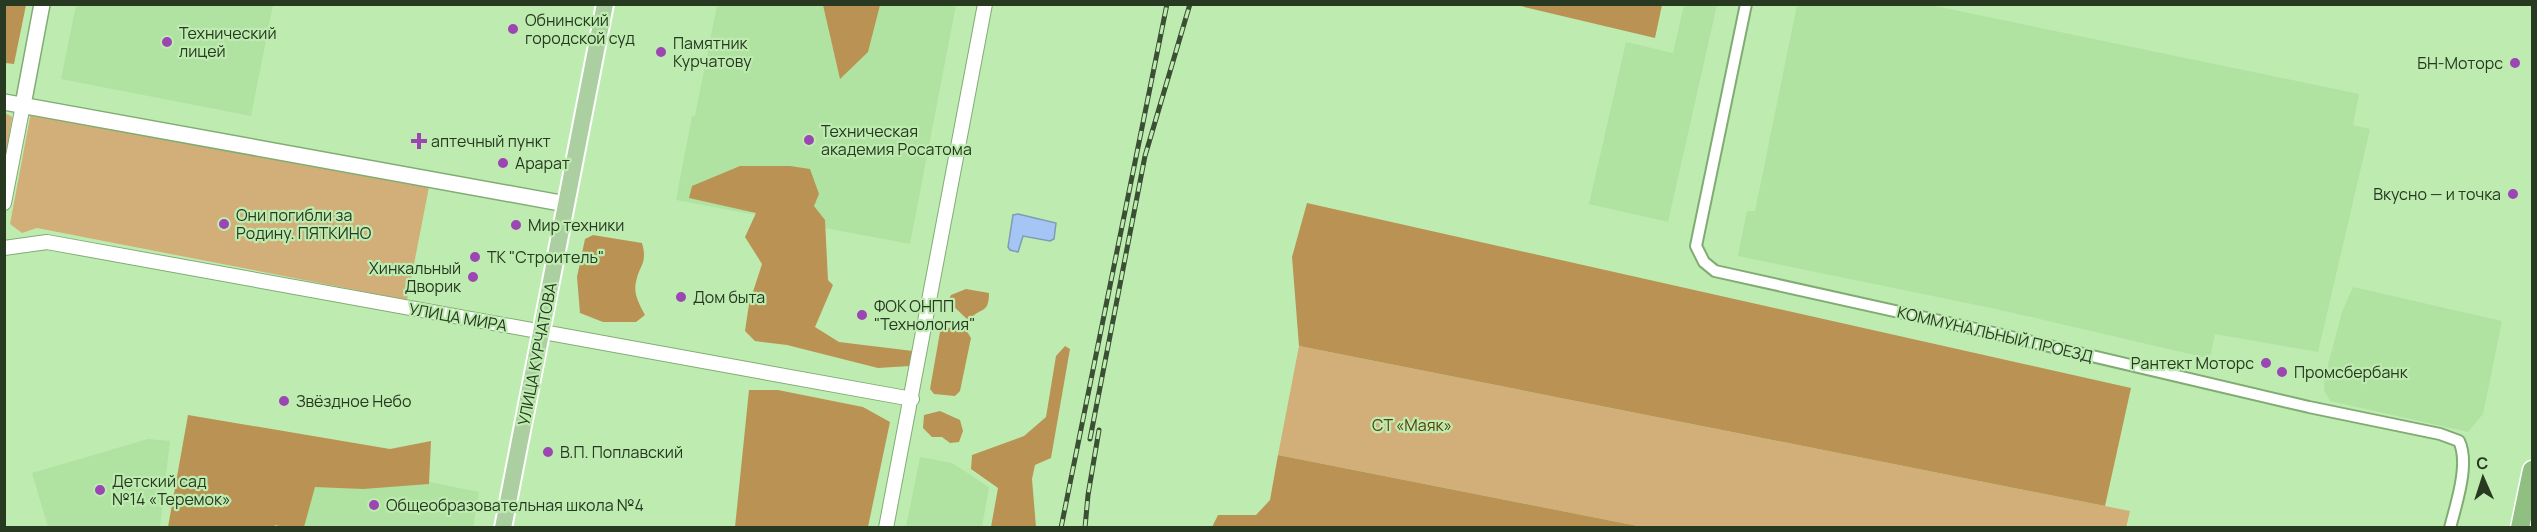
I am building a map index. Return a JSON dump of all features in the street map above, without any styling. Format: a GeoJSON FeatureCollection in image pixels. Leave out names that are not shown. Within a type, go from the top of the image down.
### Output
{"type":"FeatureCollection","features":[{"type":"Feature","properties":{"kind":"highway"},"geometry":{"type":"LineString","coordinates":[[2520,528],[2532,470]]}},
{"type":"Feature","properties":{"kind":"main road"},"geometry":{"type":"LineString","coordinates":[[23,105],[42,4]]}},
{"type":"Feature","properties":{"kind":"main road","name":"УЛИЦА КУРЧАТОВА"},"geometry":{"type":"LineString","coordinates":[[503,528],[605,4]]}},
{"type":"Feature","properties":{"kind":"main road"},"geometry":{"type":"LineString","coordinates":[[4,102],[566,204]]}},
{"type":"Feature","properties":{"kind":"street"},"geometry":{"type":"LineString","coordinates":[[886,528],[986,4]]}},
{"type":"Feature","properties":{"kind":"street","name":"КОММУНАЛЬНЫЙ ПРОЕЗД"},"geometry":{"type":"LineString","coordinates":[[1746,4],[1696,246],[1704,262],[1714,271],[1998,334],[2298,405],[2440,434],[2459,441],[2462,446],[2464,468],[2450,528]]}},
{"type":"Feature","properties":{"kind":"street"},"geometry":{"type":"LineString","coordinates":[[4,203],[23,105]]}},
{"type":"Feature","properties":{"kind":"street","name":"УЛИЦА МИРА"},"geometry":{"type":"LineString","coordinates":[[4,248],[47,242],[912,399]]}},
{"type":"Feature","properties":{"kind":"shaded area"},"geometry":{"type":"Polygon","coordinates":[[[4,5],[26,5],[14,64],[5,63],[4,5]]]}},
{"type":"Feature","properties":{"kind":"shaded area","name":"Технический лицей"},"geometry":{"type":"Polygon","coordinates":[[[76,5],[273,5],[251,116],[61,79],[76,5]]]}},
{"type":"Feature","properties":{"kind":"shaded area","name":"Техническая академия Росатома"},"geometry":{"type":"Polygon","coordinates":[[[717,5],[956,5],[910,244],[676,200],[717,5]]]}},
{"type":"Feature","properties":{"kind":"shaded area"},"geometry":{"type":"Polygon","coordinates":[[[823,5],[880,5],[868,52],[840,79],[823,5]]]}},
{"type":"Feature","properties":{"kind":"shaded area"},"geometry":{"type":"Polygon","coordinates":[[[1516,5],[1662,5],[1655,38],[1516,5]]]}},
{"type":"Feature","properties":{"kind":"shaded area"},"geometry":{"type":"Polygon","coordinates":[[[1684,5],[1717,5],[1668,222],[1589,204],[1626,42],[1673,53],[1684,5]]]}},
{"type":"Feature","properties":{"kind":"shaded area"},"geometry":{"type":"Polygon","coordinates":[[[1797,5],[1930,5],[2359,94],[2353,125],[2370,129],[2318,352],[2215,334],[2210,357],[2203,357],[1996,309],[1738,256],[1747,211],[1755,211],[1797,5]]]}},
{"type":"Feature","properties":{"kind":"shaded area"},"geometry":{"type":"Polygon","coordinates":[[[740,166],[790,166],[810,169],[819,194],[814,206],[825,220],[828,280],[833,285],[815,327],[839,342],[913,351],[910,366],[878,368],[787,345],[755,341],[745,331],[749,304],[762,264],[745,237],[756,213],[689,198],[692,186],[740,166]]]}},
{"type":"Feature","properties":{"kind":"shaded area"},"geometry":{"type":"Polygon","coordinates":[[[1307,203],[2131,388],[2105,506],[1299,346],[1292,257],[1307,203]]]}},
{"type":"Feature","properties":{"kind":"shaded area"},"geometry":{"type":"Polygon","coordinates":[[[593,235],[642,243],[644,260],[637,276],[635,291],[645,315],[636,322],[603,322],[580,313],[577,277],[585,239],[593,235]]]}},
{"type":"Feature","properties":{"kind":"shaded area"},"geometry":{"type":"Polygon","coordinates":[[[2353,287],[2502,321],[2483,414],[2468,432],[2330,401],[2324,390],[2324,380],[2342,312],[2353,287]]]}},
{"type":"Feature","properties":{"kind":"shaded area"},"geometry":{"type":"Polygon","coordinates":[[[966,289],[989,293],[989,300],[985,308],[969,321],[948,301],[951,295],[966,289]]]}},
{"type":"Feature","properties":{"kind":"shaded area"},"geometry":{"type":"Polygon","coordinates":[[[956,327],[966,330],[971,338],[960,391],[955,396],[934,394],[930,389],[940,332],[946,328],[956,327]]]}},
{"type":"Feature","properties":{"kind":"shaded area"},"geometry":{"type":"Polygon","coordinates":[[[1065,346],[1070,349],[1051,458],[1035,465],[1032,479],[1036,527],[991,527],[998,488],[971,469],[972,455],[1024,436],[1046,417],[1056,356],[1065,346]]]}},
{"type":"Feature","properties":{"kind":"shaded area"},"geometry":{"type":"Polygon","coordinates":[[[749,390],[778,390],[863,407],[890,422],[868,527],[735,527],[749,390]]]}},
{"type":"Feature","properties":{"kind":"shaded area"},"geometry":{"type":"Polygon","coordinates":[[[940,411],[960,420],[963,431],[959,442],[950,443],[942,437],[932,437],[923,428],[924,415],[940,411]]]}},
{"type":"Feature","properties":{"kind":"shaded area"},"geometry":{"type":"Polygon","coordinates":[[[188,415],[390,449],[431,441],[429,484],[363,489],[315,487],[304,527],[275,525],[274,528],[168,527],[188,415]]]}},
{"type":"Feature","properties":{"kind":"shaded area","name":"Детский сад №14 «Теремок»"},"geometry":{"type":"Polygon","coordinates":[[[148,439],[170,441],[160,527],[48,527],[32,473],[148,439]]]}},
{"type":"Feature","properties":{"kind":"shaded area"},"geometry":{"type":"Polygon","coordinates":[[[1278,455],[1643,527],[1212,527],[1218,515],[1256,515],[1270,500],[1278,455]]]}},
{"type":"Feature","properties":{"kind":"shaded area"},"geometry":{"type":"Polygon","coordinates":[[[920,457],[952,463],[989,487],[982,527],[906,527],[920,457]]]}},
{"type":"Feature","properties":{"kind":"shaded area","name":"Общеобразовательная школа №4"},"geometry":{"type":"Polygon","coordinates":[[[336,463],[479,492],[473,527],[267,528],[336,463]]]}},
{"type":"Feature","properties":{"kind":"green space"},"geometry":{"type":"Polygon","coordinates":[[[31,112],[429,187],[407,300],[37,228],[22,233],[10,224],[31,112]]]}},
{"type":"Feature","properties":{"kind":"green space"},"geometry":{"type":"Polygon","coordinates":[[[5,113],[12,117],[5,161],[5,113]]]}},
{"type":"Feature","properties":{"kind":"green space","name":"СТ «Маяк»"},"geometry":{"type":"Polygon","coordinates":[[[1299,346],[2130,511],[2126,528],[1643,527],[1278,455],[1299,346]]]}},
{"type":"Feature","properties":{"kind":"water"},"geometry":{"type":"Polygon","coordinates":[[[1018,214],[1056,223],[1054,239],[1050,241],[1023,236],[1018,252],[1010,250],[1008,247],[1013,215],[1018,214]]]}},
{"type":"Feature","properties":{"kind":"railway"},"geometry":{"type":"LineString","coordinates":[[1061,528],[1167,4]]}},
{"type":"Feature","properties":{"kind":"railway"},"geometry":{"type":"LineString","coordinates":[[1090,439],[1145,156],[1190,4]]}},
{"type":"Feature","properties":{"kind":"railway"},"geometry":{"type":"LineString","coordinates":[[1085,528],[1099,430]]}},
{"type":"Feature","properties":{"kind":"place","name":"Обнинский городской суд"},"geometry":{"type":"Point","coordinates":[513,29]}},
{"type":"Feature","properties":{"kind":"place","name":"Технический лицей"},"geometry":{"type":"Point","coordinates":[167,42]}},
{"type":"Feature","properties":{"kind":"place","name":"Памятник Курчатову"},"geometry":{"type":"Point","coordinates":[661,52]}},
{"type":"Feature","properties":{"kind":"place","name":"БН-Моторс"},"geometry":{"type":"Point","coordinates":[2515,63]}},
{"type":"Feature","properties":{"kind":"place","name":"Техническая академия Росатома"},"geometry":{"type":"Point","coordinates":[809,140]}},
{"type":"Feature","properties":{"kind":"place","name":"аптечный пункт"},"geometry":{"type":"Point","coordinates":[419,141]}},
{"type":"Feature","properties":{"kind":"place","name":"Арарат"},"geometry":{"type":"Point","coordinates":[503,163]}},
{"type":"Feature","properties":{"kind":"place","name":"Вкусно — и точка"},"geometry":{"type":"Point","coordinates":[2513,194]}},
{"type":"Feature","properties":{"kind":"place","name":"Они погибли за Родину. ПЯТКИНО"},"geometry":{"type":"Point","coordinates":[224,224]}},
{"type":"Feature","properties":{"kind":"place","name":"Мир техники"},"geometry":{"type":"Point","coordinates":[516,225]}},
{"type":"Feature","properties":{"kind":"place","name":"ТК \"Строитель\""},"geometry":{"type":"Point","coordinates":[475,257]}},
{"type":"Feature","properties":{"kind":"place","name":"Хинкальный Дворик"},"geometry":{"type":"Point","coordinates":[473,277]}},
{"type":"Feature","properties":{"kind":"place","name":"Дом быта"},"geometry":{"type":"Point","coordinates":[681,297]}},
{"type":"Feature","properties":{"kind":"place","name":"ФОК ОНПП \"Технология\""},"geometry":{"type":"Point","coordinates":[862,315]}},
{"type":"Feature","properties":{"kind":"place","name":"Рантект Моторс"},"geometry":{"type":"Point","coordinates":[2266,363]}},
{"type":"Feature","properties":{"kind":"place","name":"Промсбербанк"},"geometry":{"type":"Point","coordinates":[2282,372]}},
{"type":"Feature","properties":{"kind":"place","name":"Звёздное Небо"},"geometry":{"type":"Point","coordinates":[284,401]}},
{"type":"Feature","properties":{"kind":"place","name":"В.П. Поплавский"},"geometry":{"type":"Point","coordinates":[548,452]}},
{"type":"Feature","properties":{"kind":"place","name":"Детский сад №14 «Теремок»"},"geometry":{"type":"Point","coordinates":[100,490]}},
{"type":"Feature","properties":{"kind":"place","name":"Общеобразовательная школа №4"},"geometry":{"type":"Point","coordinates":[374,505]}}]}
